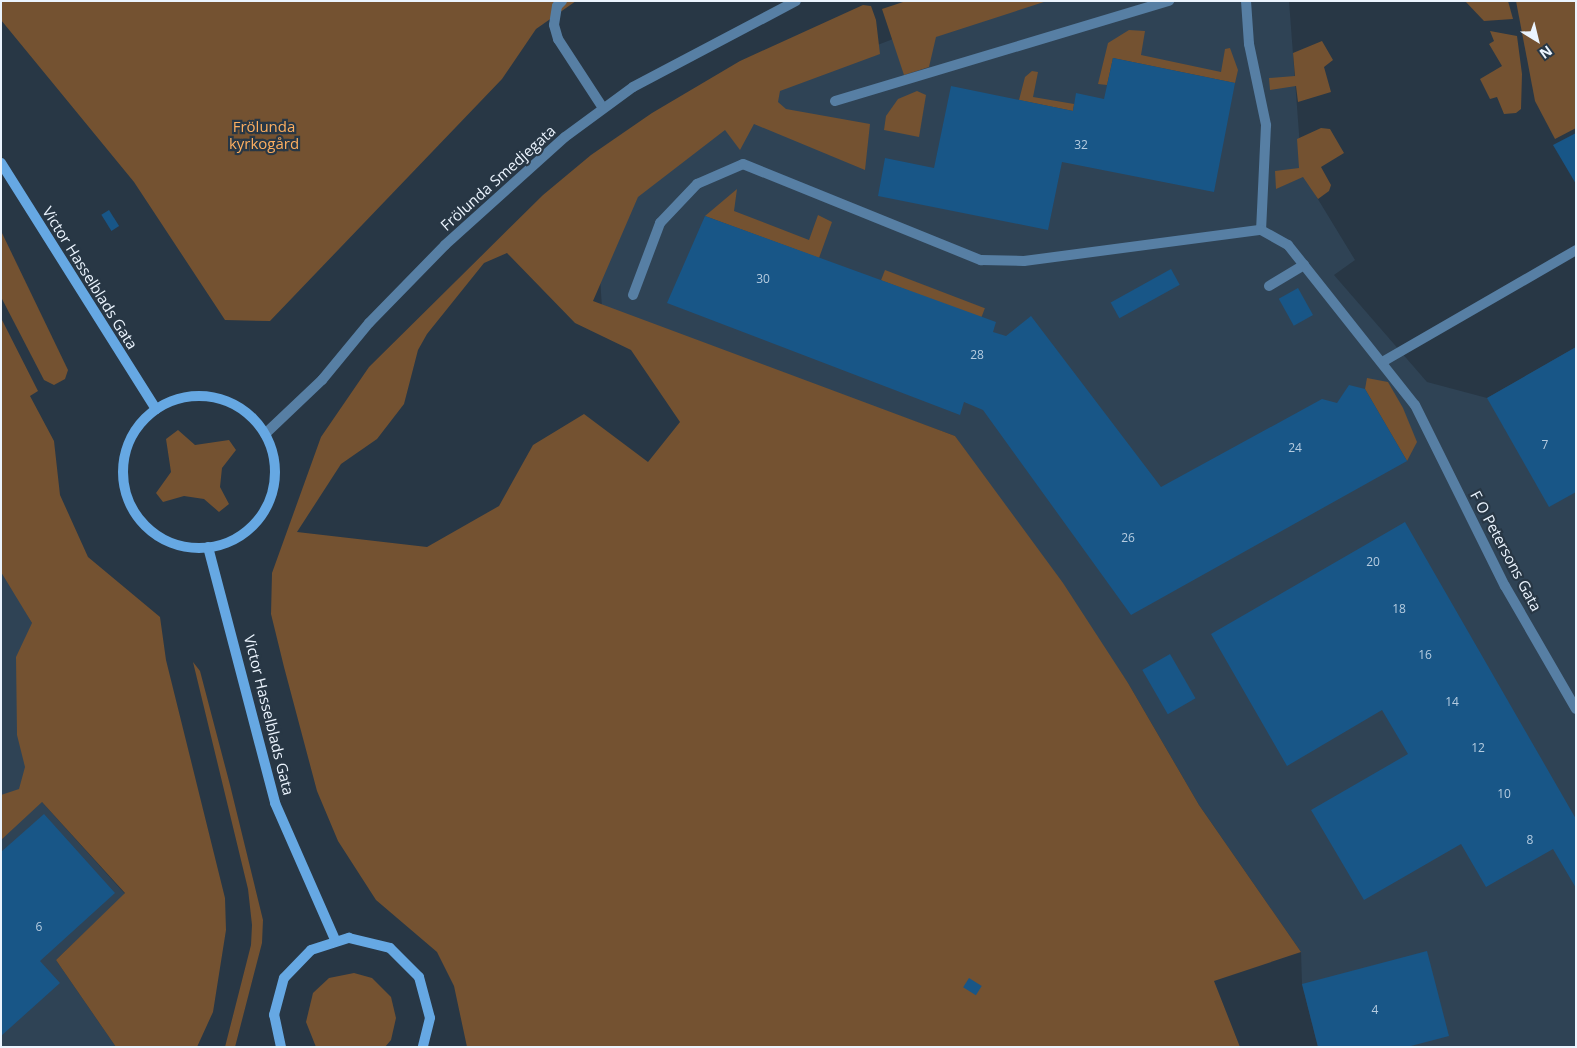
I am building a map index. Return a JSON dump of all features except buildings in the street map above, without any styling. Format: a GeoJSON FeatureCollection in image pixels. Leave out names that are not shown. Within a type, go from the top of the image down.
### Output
{"type":"FeatureCollection","features":[{"type":"Feature","properties":{"kind":"street"},"geometry":{"type":"LineString","coordinates":[[562,1],[554,25],[558,39],[603,108]]}},
{"type":"Feature","properties":{"kind":"street","name":"Frölunda Smedjegata"},"geometry":{"type":"LineString","coordinates":[[265,434],[322,380],[369,323],[445,245],[603,108],[682,58],[796,1]]}},
{"type":"Feature","properties":{"kind":"street"},"geometry":{"type":"LineString","coordinates":[[835,101],[1169,1]]}},
{"type":"Feature","properties":{"kind":"street"},"geometry":{"type":"LineString","coordinates":[[633,296],[660,222],[697,184],[743,164],[981,260],[1024,261],[1261,230],[1266,126],[1249,44],[1246,1]]}},
{"type":"Feature","properties":{"kind":"street","name":"Victor Hasselblads Gata"},"geometry":{"type":"LineString","coordinates":[[1,163],[156,409]]}},
{"type":"Feature","properties":{"kind":"street","name":"F O Petersons Gata"},"geometry":{"type":"LineString","coordinates":[[1261,230],[1288,245],[1384,361],[1415,405],[1506,586],[1576,709]]}},
{"type":"Feature","properties":{"kind":"street"},"geometry":{"type":"LineString","coordinates":[[1384,361],[1576,250]]}},
{"type":"Feature","properties":{"kind":"street"},"geometry":{"type":"LineString","coordinates":[[1269,286],[1304,265]]}},
{"type":"Feature","properties":{"kind":"street"},"geometry":{"type":"LineString","coordinates":[[185,397],[216,398],[244,411],[265,434],[275,477],[267,506],[249,529],[208,547],[190,547],[156,534],[132,507],[124,481],[125,454],[132,436],[156,409],[185,397]]}},
{"type":"Feature","properties":{"kind":"street","name":"Victor Hasselblads Gata"},"geometry":{"type":"LineString","coordinates":[[208,547],[275,803],[335,940]]}},
{"type":"Feature","properties":{"kind":"street"},"geometry":{"type":"LineString","coordinates":[[281,1047],[274,1015],[284,978],[301,958],[335,940],[376,942],[411,965],[429,1003],[423,1047]]}},
{"type":"Feature","properties":{"kind":"shaded area"},"geometry":{"type":"Polygon","coordinates":[[[990,1],[1289,1],[1302,173],[1355,260],[1334,275],[1427,382],[1487,398],[1576,347],[1576,1047],[1318,1047],[1302,984],[1301,952],[1199,805],[1128,683],[955,436],[602,308],[599,262],[633,180],[778,84],[990,1]]]}},
{"type":"Feature","properties":{"kind":"shaded area"},"geometry":{"type":"Polygon","coordinates":[[[1,569],[32,623],[42,802],[125,894],[56,960],[116,1047],[1,1047],[1,569]]]}},
{"type":"Feature","properties":{"kind":"green space","name":"Frölunda kyrkogård"},"geometry":{"type":"Polygon","coordinates":[[[1,1],[576,1],[536,29],[502,79],[270,321],[225,320],[134,182],[1,20],[1,1]]]}},
{"type":"Feature","properties":{"kind":"green space"},"geometry":{"type":"Polygon","coordinates":[[[906,1],[1047,1],[936,37],[929,67],[904,75],[882,9],[906,1]]]}},
{"type":"Feature","properties":{"kind":"green space"},"geometry":{"type":"Polygon","coordinates":[[[1465,1],[1508,1],[1513,19],[1484,21],[1465,1]]]}},
{"type":"Feature","properties":{"kind":"green space"},"geometry":{"type":"Polygon","coordinates":[[[1516,1],[1576,1],[1576,128],[1555,139],[1535,101],[1516,1]]]}},
{"type":"Feature","properties":{"kind":"green space"},"geometry":{"type":"Polygon","coordinates":[[[863,5],[871,6],[876,20],[880,54],[780,91],[778,102],[786,109],[870,124],[865,170],[754,124],[740,150],[725,130],[638,197],[593,301],[955,436],[1063,583],[1128,683],[1199,805],[1301,952],[1214,981],[1240,1047],[467,1047],[454,986],[437,952],[376,900],[338,841],[317,791],[271,614],[272,573],[321,437],[369,367],[543,195],[591,155],[652,113],[740,61],[863,5]],[[507,253],[484,263],[427,334],[418,350],[404,404],[377,439],[341,464],[297,532],[427,547],[499,506],[533,445],[584,414],[648,462],[680,422],[631,350],[575,323],[507,253]]]}},
{"type":"Feature","properties":{"kind":"green space"},"geometry":{"type":"Polygon","coordinates":[[[1129,30],[1145,31],[1141,55],[1221,72],[1225,49],[1230,48],[1238,70],[1235,83],[1113,58],[1107,85],[1098,84],[1108,43],[1129,30]]]}},
{"type":"Feature","properties":{"kind":"green space"},"geometry":{"type":"Polygon","coordinates":[[[1490,31],[1517,36],[1522,74],[1521,109],[1516,113],[1504,114],[1497,97],[1490,99],[1480,79],[1502,66],[1489,44],[1494,41],[1490,31]]]}},
{"type":"Feature","properties":{"kind":"green space"},"geometry":{"type":"Polygon","coordinates":[[[1322,41],[1333,60],[1324,67],[1331,92],[1298,102],[1296,86],[1270,90],[1269,78],[1295,76],[1293,53],[1322,41]]]}},
{"type":"Feature","properties":{"kind":"green space"},"geometry":{"type":"Polygon","coordinates":[[[1032,71],[1038,72],[1033,97],[1074,104],[1073,111],[1019,100],[1025,77],[1032,71]]]}},
{"type":"Feature","properties":{"kind":"green space"},"geometry":{"type":"Polygon","coordinates":[[[917,91],[926,95],[919,137],[884,130],[886,116],[898,99],[917,91]]]}},
{"type":"Feature","properties":{"kind":"green space"},"geometry":{"type":"Polygon","coordinates":[[[1321,128],[1330,129],[1344,153],[1321,167],[1331,185],[1329,191],[1318,199],[1303,177],[1276,189],[1275,171],[1299,168],[1297,139],[1321,128]]]}},
{"type":"Feature","properties":{"kind":"green space"},"geometry":{"type":"Polygon","coordinates":[[[737,189],[734,211],[809,240],[818,215],[832,222],[819,258],[705,216],[737,189]]]}},
{"type":"Feature","properties":{"kind":"green space"},"geometry":{"type":"Polygon","coordinates":[[[1,231],[68,370],[65,379],[54,385],[44,380],[1,297],[1,231]]]}},
{"type":"Feature","properties":{"kind":"green space"},"geometry":{"type":"Polygon","coordinates":[[[885,270],[985,308],[981,319],[881,280],[885,270]]]}},
{"type":"Feature","properties":{"kind":"green space"},"geometry":{"type":"Polygon","coordinates":[[[1,318],[38,391],[30,396],[54,441],[60,495],[88,557],[160,617],[166,660],[225,898],[226,930],[213,1012],[197,1047],[116,1047],[56,960],[125,893],[42,802],[1,840],[1,795],[19,789],[25,767],[17,735],[16,657],[32,623],[1,572],[1,318]]]}},
{"type":"Feature","properties":{"kind":"green space"},"geometry":{"type":"Polygon","coordinates":[[[1367,378],[1388,382],[1403,408],[1417,442],[1407,461],[1365,389],[1367,378]]]}},
{"type":"Feature","properties":{"kind":"green space"},"geometry":{"type":"Polygon","coordinates":[[[178,430],[195,445],[229,440],[236,450],[222,468],[220,487],[229,504],[219,512],[204,499],[184,496],[163,502],[156,493],[171,472],[166,439],[178,430]]]}},
{"type":"Feature","properties":{"kind":"green space"},"geometry":{"type":"Polygon","coordinates":[[[193,662],[200,671],[263,920],[262,943],[235,1047],[225,1047],[251,945],[252,925],[248,889],[193,662]]]}},
{"type":"Feature","properties":{"kind":"green space"},"geometry":{"type":"Polygon","coordinates":[[[354,973],[372,978],[391,997],[396,1018],[391,1040],[385,1047],[316,1047],[306,1022],[313,993],[329,978],[354,973]]]}}]}
